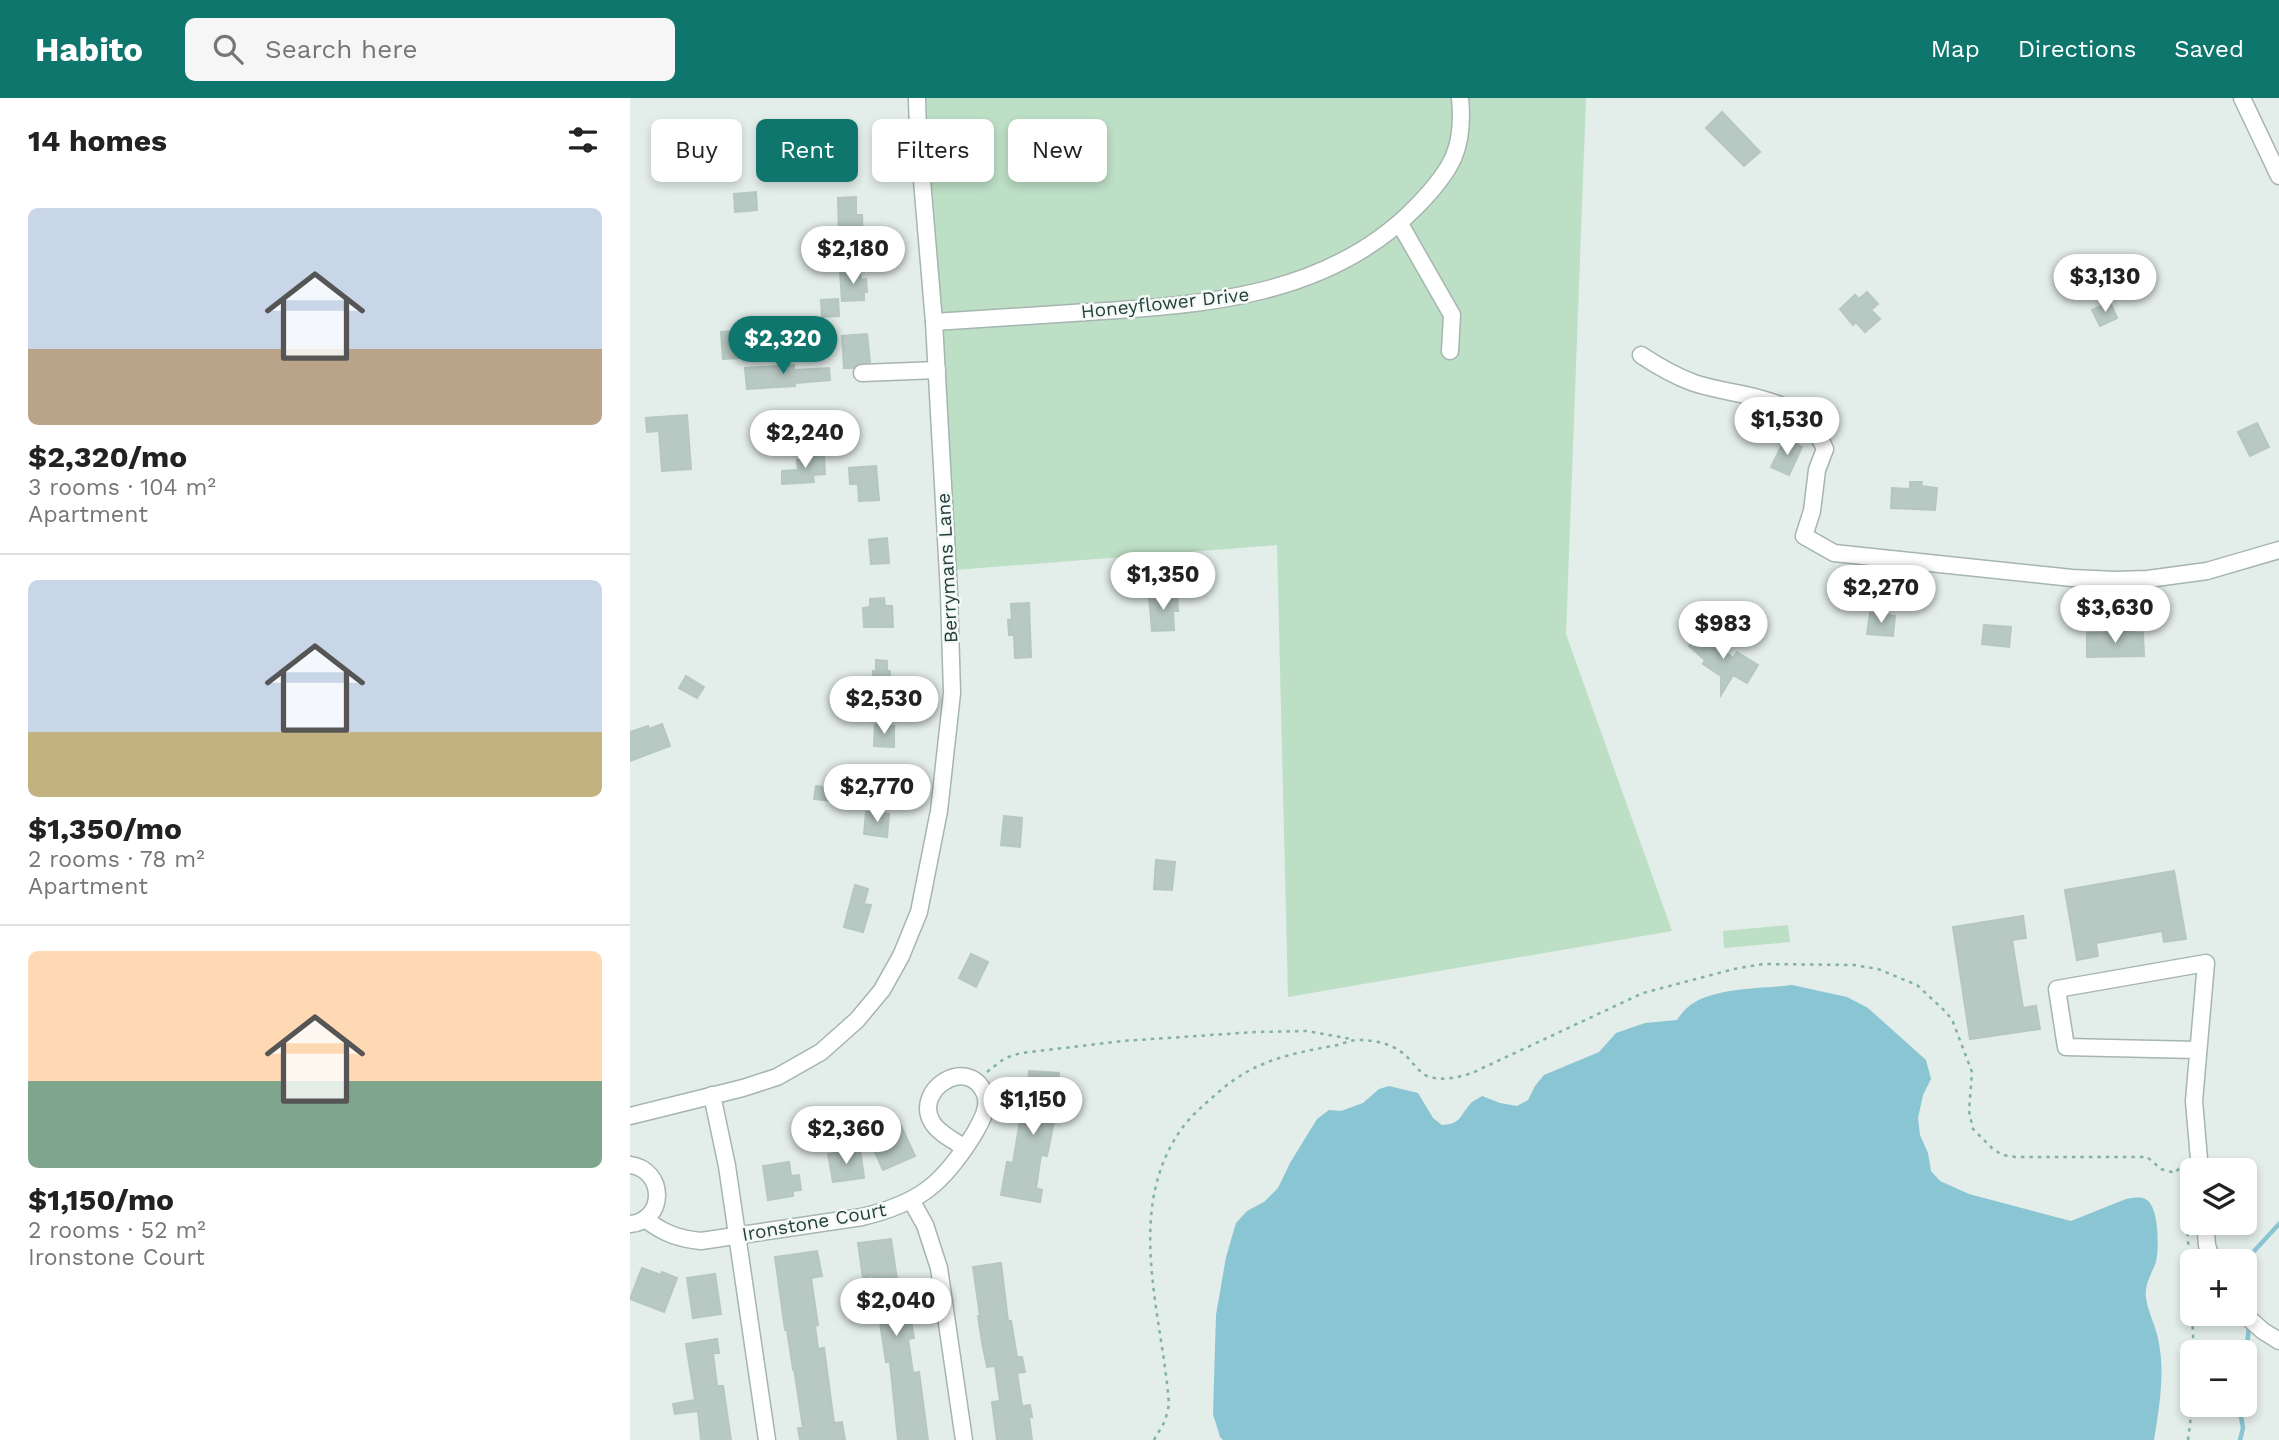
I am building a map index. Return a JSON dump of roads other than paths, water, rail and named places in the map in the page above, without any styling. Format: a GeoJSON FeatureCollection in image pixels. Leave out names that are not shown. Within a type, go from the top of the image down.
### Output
{"type":"FeatureCollection","features":[{"type":"Feature","properties":{"kind":"street","name":"Berrymans Lane"},"geometry":{"type":"LineString","coordinates":[[630,1116],[777,1077],[821,1052],[840,1038],[870,1007],[895,970],[919,912],[939,811],[952,694],[937,370],[917,98]]}},
{"type":"Feature","properties":{"kind":"street","name":"Honeyflower Drive"},"geometry":{"type":"LineString","coordinates":[[934,322],[1175,306],[1240,297],[1306,277],[1345,260],[1400,224],[1441,179],[1460,144],[1460,98]]}},
{"type":"Feature","properties":{"kind":"street"},"geometry":{"type":"LineString","coordinates":[[2242,98],[2279,176]]}},
{"type":"Feature","properties":{"kind":"street"},"geometry":{"type":"LineString","coordinates":[[1400,224],[1452,315],[1450,351]]}},
{"type":"Feature","properties":{"kind":"street"},"geometry":{"type":"LineString","coordinates":[[1641,355],[1667,372],[1696,383],[1788,407],[1810,425],[1825,449],[1817,470],[1812,511],[1804,536],[1834,553],[2115,580],[2148,579],[2207,571],[2279,551]]}},
{"type":"Feature","properties":{"kind":"street"},"geometry":{"type":"LineString","coordinates":[[862,373],[937,370]]}},
{"type":"Feature","properties":{"kind":"street"},"geometry":{"type":"LineString","coordinates":[[2197,1050],[2066,1047],[2057,989],[2206,963],[2194,1101],[2199,1158]]}},
{"type":"Feature","properties":{"kind":"street","name":"Ironstone Court"},"geometry":{"type":"LineString","coordinates":[[638,1221],[684,1239],[701,1241],[862,1217],[883,1212],[911,1200],[950,1171],[965,1148],[980,1124],[986,1109],[985,1095],[976,1083],[965,1076],[951,1077],[939,1084],[932,1093],[929,1115],[932,1123],[965,1148]]}},
{"type":"Feature","properties":{"kind":"street"},"geometry":{"type":"LineString","coordinates":[[712,1095],[727,1166],[767,1440]]}},
{"type":"Feature","properties":{"kind":"street","name":"Ironstone Court"},"geometry":{"type":"LineString","coordinates":[[630,1165],[643,1169],[652,1176],[656,1186],[657,1199],[653,1211],[638,1221]]}},
{"type":"Feature","properties":{"kind":"street"},"geometry":{"type":"LineString","coordinates":[[911,1200],[925,1225],[939,1268],[964,1440]]}},
{"type":"Feature","properties":{"kind":"street"},"geometry":{"type":"LineString","coordinates":[[2257,1326],[2279,1340]]}},
{"type":"Feature","properties":{"kind":"water"},"geometry":{"type":"Polygon","coordinates":[[[1792,985],[1847,997],[1868,1008],[1926,1060],[1931,1079],[1923,1095],[1918,1118],[1920,1135],[1928,1153],[1931,1171],[1940,1181],[1969,1194],[2071,1221],[2126,1199],[2142,1198],[2151,1204],[2156,1220],[2158,1248],[2156,1262],[2146,1288],[2146,1298],[2161,1356],[2161,1392],[2154,1440],[1223,1440],[1220,1437],[1213,1414],[1216,1315],[1226,1257],[1236,1223],[1247,1211],[1264,1202],[1278,1188],[1317,1119],[1329,1110],[1341,1111],[1363,1103],[1379,1089],[1389,1086],[1418,1093],[1433,1118],[1442,1125],[1460,1119],[1471,1103],[1482,1096],[1517,1106],[1528,1100],[1544,1075],[1599,1052],[1616,1033],[1645,1023],[1677,1020],[1698,1000],[1723,992],[1792,985]]]}},
{"type":"Feature","properties":{"kind":"waterway"},"geometry":{"type":"LineString","coordinates":[[2256,1249],[2279,1224]]}},
{"type":"Feature","properties":{"kind":"waterway"},"geometry":{"type":"LineString","coordinates":[[2248,1340],[2249,1326]]}},
{"type":"Feature","properties":{"kind":"waterway"},"geometry":{"type":"LineString","coordinates":[[2240,1440],[2243,1428],[2241,1417]]}}]}
